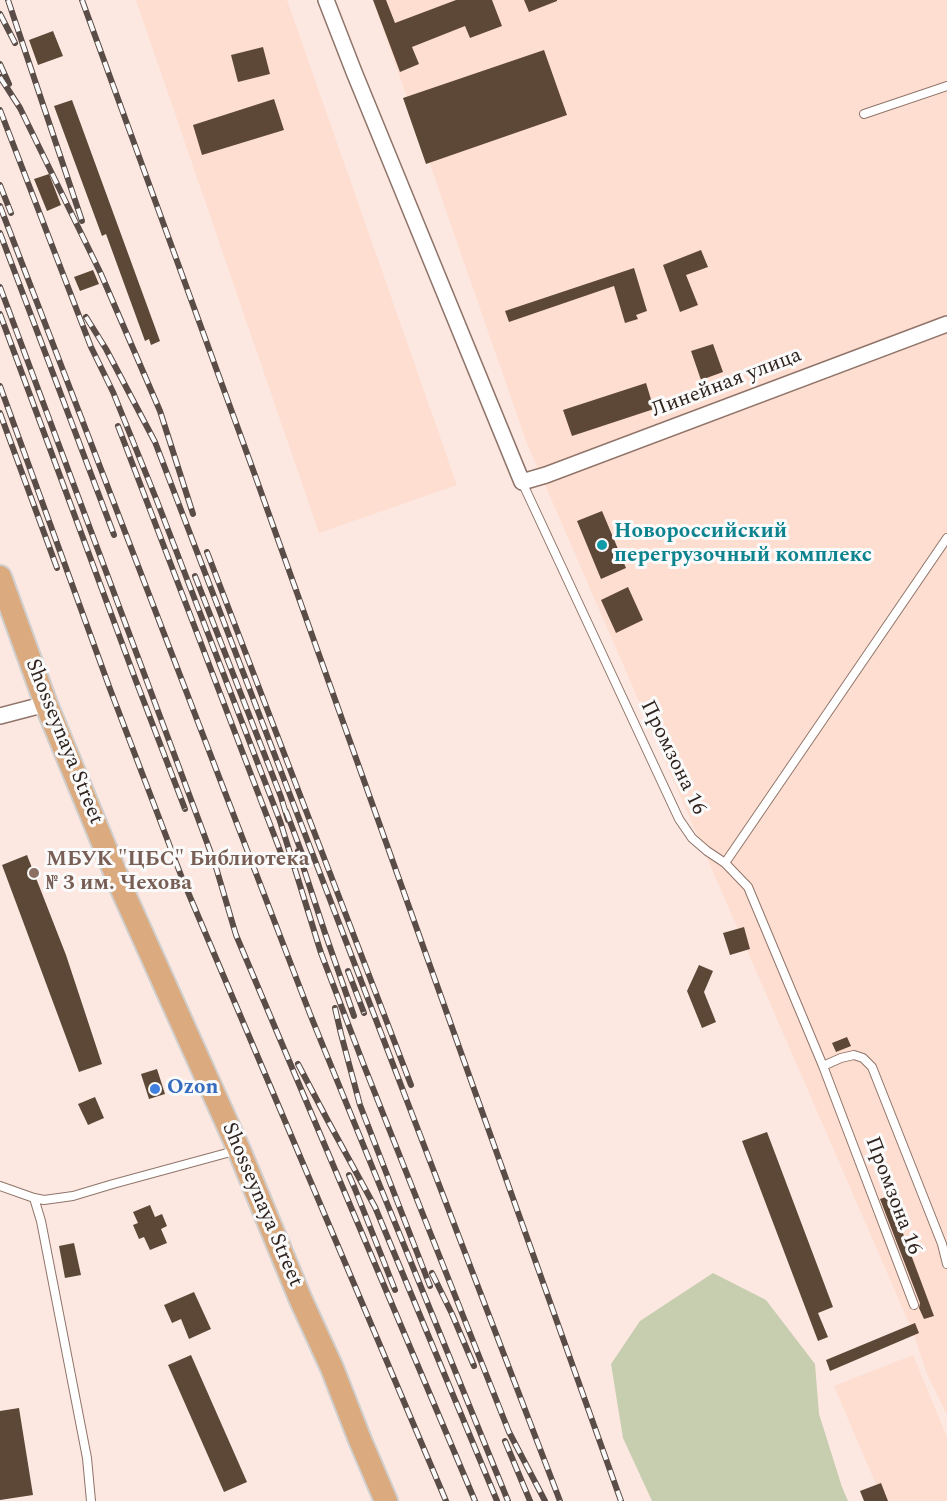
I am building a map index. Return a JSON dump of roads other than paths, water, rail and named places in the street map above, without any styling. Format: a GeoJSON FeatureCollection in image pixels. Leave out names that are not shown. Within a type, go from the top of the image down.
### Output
{"type":"FeatureCollection","features":[{"type":"Feature","properties":{"kind":"main road","name":"Shosseynaya Street"},"geometry":{"type":"LineString","coordinates":[[0,577],[46,704],[124,894],[239,1149],[386,1501]]}},
{"type":"Feature","properties":{"kind":"street"},"geometry":{"type":"LineString","coordinates":[[326,0],[522,482]]}},
{"type":"Feature","properties":{"kind":"street","name":"Линейная улица"},"geometry":{"type":"LineString","coordinates":[[522,482],[546,475],[947,324]]}},
{"type":"Feature","properties":{"kind":"street"},"geometry":{"type":"LineString","coordinates":[[0,716],[46,704]]}},
{"type":"Feature","properties":{"kind":"lane"},"geometry":{"type":"LineString","coordinates":[[864,114],[947,86]]}},
{"type":"Feature","properties":{"kind":"lane","name":"Промзона 16"},"geometry":{"type":"LineString","coordinates":[[522,482],[679,819],[692,838],[725,863],[747,887],[823,1066],[914,1305]]}},
{"type":"Feature","properties":{"kind":"lane"},"geometry":{"type":"LineString","coordinates":[[725,863],[947,538]]}},
{"type":"Feature","properties":{"kind":"lane"},"geometry":{"type":"LineString","coordinates":[[0,711],[0,716]]}},
{"type":"Feature","properties":{"kind":"lane","name":"Промзона 16"},"geometry":{"type":"LineString","coordinates":[[823,1066],[854,1055],[863,1058],[872,1066],[942,1244],[947,1264]]}},
{"type":"Feature","properties":{"kind":"lane"},"geometry":{"type":"LineString","coordinates":[[0,1186],[44,1200],[73,1196],[239,1149]]}},
{"type":"Feature","properties":{"kind":"lane"},"geometry":{"type":"LineString","coordinates":[[34,1198],[41,1221],[87,1458],[91,1501]]}},
{"type":"Feature","properties":{"kind":"railway"},"geometry":{"type":"LineString","coordinates":[[8,0],[82,221]]}},
{"type":"Feature","properties":{"kind":"railway"},"geometry":{"type":"LineString","coordinates":[[82,0],[256,478],[621,1501]]}},
{"type":"Feature","properties":{"kind":"railway"},"geometry":{"type":"LineString","coordinates":[[0,14],[15,43]]}},
{"type":"Feature","properties":{"kind":"railway"},"geometry":{"type":"LineString","coordinates":[[0,64],[9,84]]}},
{"type":"Feature","properties":{"kind":"railway"},"geometry":{"type":"LineString","coordinates":[[0,77],[20,108],[101,274],[160,411],[193,514]]}},
{"type":"Feature","properties":{"kind":"railway"},"geometry":{"type":"LineString","coordinates":[[0,110],[91,347],[113,392],[157,501],[280,821],[321,953],[363,1063],[509,1432],[545,1501]]}},
{"type":"Feature","properties":{"kind":"railway"},"geometry":{"type":"LineString","coordinates":[[0,185],[11,213]]}},
{"type":"Feature","properties":{"kind":"railway"},"geometry":{"type":"LineString","coordinates":[[0,206],[310,1014],[508,1501]]}},
{"type":"Feature","properties":{"kind":"railway"},"geometry":{"type":"LineString","coordinates":[[0,233],[114,535]]}},
{"type":"Feature","properties":{"kind":"railway"},"geometry":{"type":"LineString","coordinates":[[0,287],[215,864],[236,935],[475,1501]]}},
{"type":"Feature","properties":{"kind":"railway"},"geometry":{"type":"LineString","coordinates":[[0,314],[185,809]]}},
{"type":"Feature","properties":{"kind":"railway"},"geometry":{"type":"LineString","coordinates":[[86,317],[106,349],[155,442],[560,1501]]}},
{"type":"Feature","properties":{"kind":"railway"},"geometry":{"type":"LineString","coordinates":[[0,386],[110,689],[182,878],[446,1501]]}},
{"type":"Feature","properties":{"kind":"railway"},"geometry":{"type":"LineString","coordinates":[[0,413],[57,568]]}},
{"type":"Feature","properties":{"kind":"railway"},"geometry":{"type":"LineString","coordinates":[[118,426],[284,861]]}},
{"type":"Feature","properties":{"kind":"railway"},"geometry":{"type":"LineString","coordinates":[[207,552],[411,1085]]}},
{"type":"Feature","properties":{"kind":"railway"},"geometry":{"type":"LineString","coordinates":[[195,576],[288,820]]}},
{"type":"Feature","properties":{"kind":"railway"},"geometry":{"type":"LineString","coordinates":[[286,811],[304,859]]}},
{"type":"Feature","properties":{"kind":"railway"},"geometry":{"type":"LineString","coordinates":[[298,851],[354,1016]]}},
{"type":"Feature","properties":{"kind":"railway"},"geometry":{"type":"LineString","coordinates":[[348,971],[364,1013]]}},
{"type":"Feature","properties":{"kind":"railway"},"geometry":{"type":"LineString","coordinates":[[335,1008],[360,1105],[430,1286]]}},
{"type":"Feature","properties":{"kind":"railway"},"geometry":{"type":"LineString","coordinates":[[298,1064],[375,1207],[497,1501]]}},
{"type":"Feature","properties":{"kind":"railway"},"geometry":{"type":"LineString","coordinates":[[349,1175],[395,1290]]}},
{"type":"Feature","properties":{"kind":"railway"},"geometry":{"type":"LineString","coordinates":[[432,1273],[474,1366]]}},
{"type":"Feature","properties":{"kind":"railway"},"geometry":{"type":"LineString","coordinates":[[505,1441],[530,1501]]}},
{"type":"Feature","properties":{"kind":"place","name":"Новороссийский перегрузочный комплекс"},"geometry":{"type":"Point","coordinates":[602,545]}},
{"type":"Feature","properties":{"kind":"place","name":"МБУК \"ЦБС\" Библиотека № 3 им. Чехова"},"geometry":{"type":"Point","coordinates":[34,873]}},
{"type":"Feature","properties":{"kind":"place","name":"Ozon"},"geometry":{"type":"Point","coordinates":[155,1089]}}]}
